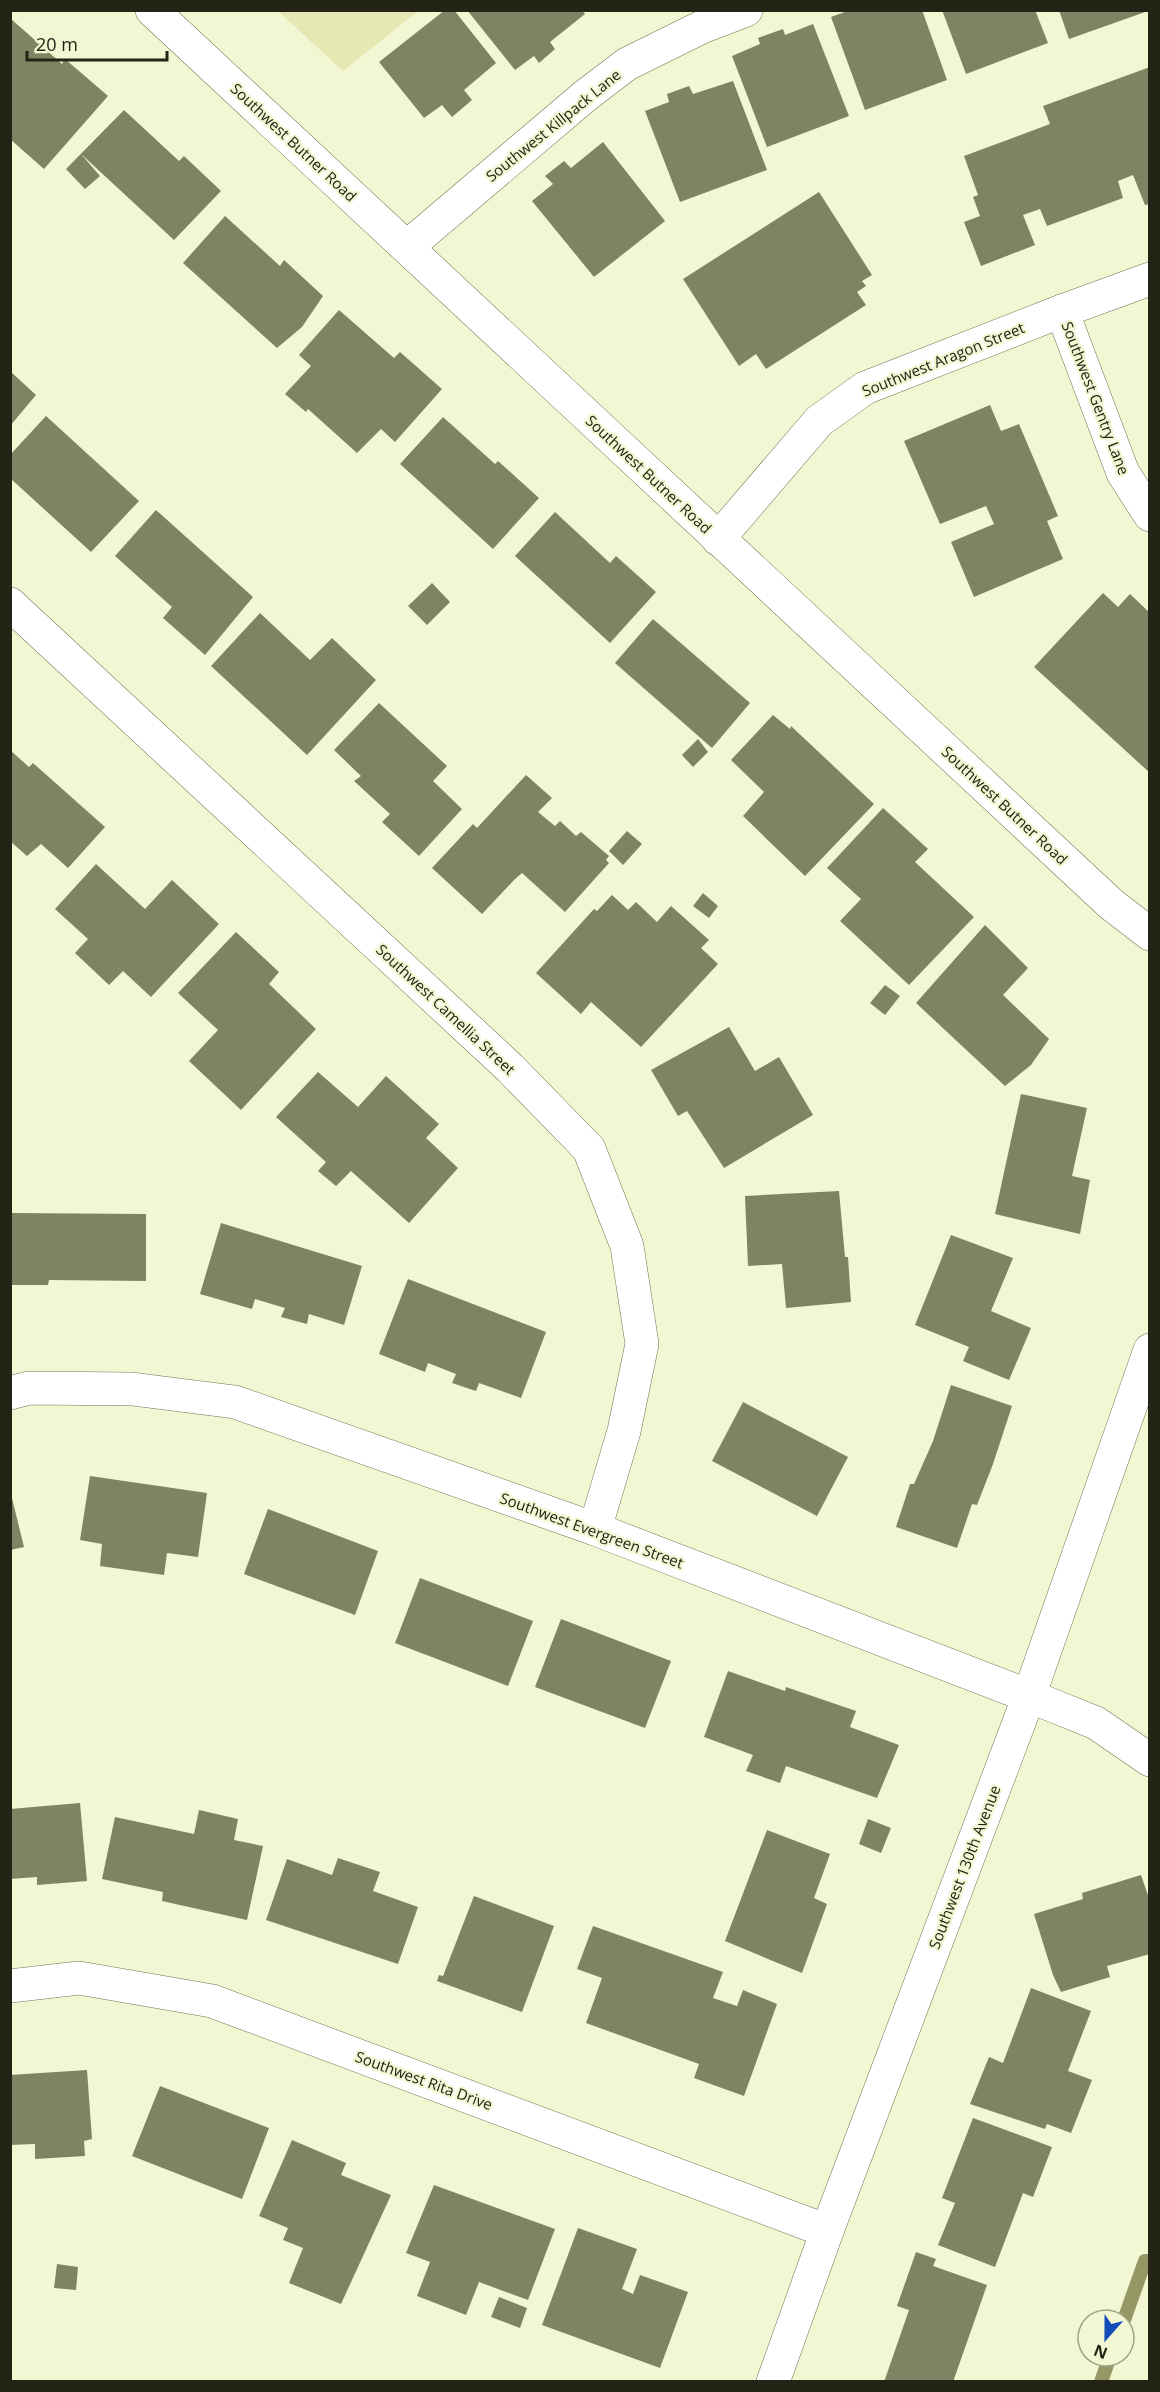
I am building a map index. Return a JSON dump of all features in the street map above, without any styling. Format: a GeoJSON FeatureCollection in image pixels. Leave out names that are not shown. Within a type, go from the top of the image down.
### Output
{"type":"FeatureCollection","features":[{"type":"Feature","properties":{"kind":"street","name":"Southwest Butner Road"},"geometry":{"type":"LineString","coordinates":[[152,10],[1102,896],[1149,934]]}},
{"type":"Feature","properties":{"kind":"street","name":"Southwest Killpack Lane"},"geometry":{"type":"LineString","coordinates":[[407,247],[585,96],[627,64],[704,26],[747,10]]}},
{"type":"Feature","properties":{"kind":"street","name":"Southwest Aragon Street"},"geometry":{"type":"LineString","coordinates":[[718,538],[819,421],[865,388],[1062,310],[1149,279]]}},
{"type":"Feature","properties":{"kind":"street","name":"Southwest Gentry Lane"},"geometry":{"type":"LineString","coordinates":[[1062,310],[1123,473],[1149,515]]}},
{"type":"Feature","properties":{"kind":"street","name":"Southwest Camellia Street"},"geometry":{"type":"LineString","coordinates":[[10,604],[510,1068],[590,1149],[627,1246],[642,1344],[624,1431],[594,1529]]}},
{"type":"Feature","properties":{"kind":"street","name":"Southwest 130th Avenue"},"geometry":{"type":"LineString","coordinates":[[773,2382],[827,2231],[1029,1696],[1149,1350]]}},
{"type":"Feature","properties":{"kind":"street","name":"Southwest Evergreen Street"},"geometry":{"type":"LineString","coordinates":[[10,1392],[29,1388],[132,1389],[235,1402],[594,1529],[1029,1696],[1096,1723],[1149,1760]]}},
{"type":"Feature","properties":{"kind":"street","name":"Southwest Rita Drive"},"geometry":{"type":"LineString","coordinates":[[10,1986],[79,1978],[212,2001],[827,2231]]}},
{"type":"Feature","properties":{"kind":"green space"},"geometry":{"type":"Polygon","coordinates":[[[278,11],[418,11],[343,71],[278,11]]]}},
{"type":"Feature","properties":{"kind":"building"},"geometry":{"type":"Polygon","coordinates":[[[445,10],[454,10],[496,63],[464,90],[472,100],[452,117],[442,105],[424,118],[379,62],[445,10]]]}},
{"type":"Feature","properties":{"kind":"building"},"geometry":{"type":"Polygon","coordinates":[[[467,10],[582,10],[585,14],[550,42],[555,49],[539,63],[534,56],[515,70],[467,10]]]}},
{"type":"Feature","properties":{"kind":"building"},"geometry":{"type":"Polygon","coordinates":[[[850,10],[922,10],[947,80],[865,110],[831,17],[850,10]]]}},
{"type":"Feature","properties":{"kind":"building"},"geometry":{"type":"Polygon","coordinates":[[[942,10],[1035,10],[1048,43],[966,74],[942,10]]]}},
{"type":"Feature","properties":{"kind":"building"},"geometry":{"type":"Polygon","coordinates":[[[1059,10],[1148,10],[1148,11],[1069,39],[1059,10]]]}},
{"type":"Feature","properties":{"kind":"building"},"geometry":{"type":"Polygon","coordinates":[[[10,18],[62,64],[65,59],[108,96],[44,169],[10,139],[10,18]]]}},
{"type":"Feature","properties":{"kind":"building"},"geometry":{"type":"Polygon","coordinates":[[[813,24],[849,116],[767,147],[732,56],[760,44],[758,38],[783,29],[785,35],[813,24]]]}},
{"type":"Feature","properties":{"kind":"building"},"geometry":{"type":"Polygon","coordinates":[[[1150,67],[1150,204],[1145,205],[1133,175],[1118,181],[1123,198],[1047,226],[1040,209],[1023,215],[1035,245],[981,266],[964,222],[980,216],[973,197],[978,195],[964,156],[1050,124],[1043,106],[1150,67]]]}},
{"type":"Feature","properties":{"kind":"building"},"geometry":{"type":"Polygon","coordinates":[[[733,81],[767,170],[680,202],[645,111],[669,102],[667,94],[689,86],[693,94],[733,81]]]}},
{"type":"Feature","properties":{"kind":"building"},"geometry":{"type":"Polygon","coordinates":[[[124,110],[179,161],[184,156],[221,191],[174,240],[81,154],[100,176],[85,189],[66,169],[124,110]]]}},
{"type":"Feature","properties":{"kind":"building"},"geometry":{"type":"Polygon","coordinates":[[[603,142],[665,221],[594,277],[532,201],[553,184],[545,176],[564,161],[571,168],[603,142]]]}},
{"type":"Feature","properties":{"kind":"building"},"geometry":{"type":"Polygon","coordinates":[[[819,192],[872,275],[862,281],[866,286],[857,292],[866,305],[766,369],[756,354],[739,366],[683,279],[819,192]]]}},
{"type":"Feature","properties":{"kind":"building"},"geometry":{"type":"Polygon","coordinates":[[[225,216],[280,266],[284,260],[323,296],[302,327],[277,348],[183,263],[225,216]]]}},
{"type":"Feature","properties":{"kind":"building"},"geometry":{"type":"Polygon","coordinates":[[[339,310],[394,358],[400,352],[442,389],[395,442],[381,429],[357,453],[308,409],[306,412],[285,394],[311,366],[299,355],[339,310]]]}},
{"type":"Feature","properties":{"kind":"building"},"geometry":{"type":"Polygon","coordinates":[[[10,371],[36,395],[10,426],[10,371]]]}},
{"type":"Feature","properties":{"kind":"building"},"geometry":{"type":"Polygon","coordinates":[[[990,405],[1001,431],[1019,424],[1058,516],[1047,521],[1063,559],[974,597],[951,542],[994,524],[986,506],[940,524],[904,441],[990,405]]]}},
{"type":"Feature","properties":{"kind":"building"},"geometry":{"type":"Polygon","coordinates":[[[46,416],[139,501],[91,552],[10,478],[10,455],[46,416]]]}},
{"type":"Feature","properties":{"kind":"building"},"geometry":{"type":"Polygon","coordinates":[[[443,417],[495,464],[498,461],[539,498],[493,549],[400,464],[443,417]]]}},
{"type":"Feature","properties":{"kind":"building"},"geometry":{"type":"Polygon","coordinates":[[[156,510],[253,597],[205,655],[163,618],[172,607],[115,556],[156,510]]]}},
{"type":"Feature","properties":{"kind":"building"},"geometry":{"type":"Polygon","coordinates":[[[555,512],[610,563],[616,556],[656,592],[610,643],[515,556],[555,512]]]}},
{"type":"Feature","properties":{"kind":"building"},"geometry":{"type":"Polygon","coordinates":[[[432,583],[450,602],[427,625],[408,606],[432,583]]]}},
{"type":"Feature","properties":{"kind":"building"},"geometry":{"type":"Polygon","coordinates":[[[1103,593],[1118,607],[1130,594],[1150,613],[1150,773],[1034,667],[1103,593]]]}},
{"type":"Feature","properties":{"kind":"building"},"geometry":{"type":"Polygon","coordinates":[[[260,613],[310,660],[332,638],[376,680],[307,755],[211,666],[260,613]]]}},
{"type":"Feature","properties":{"kind":"building"},"geometry":{"type":"Polygon","coordinates":[[[653,619],[750,703],[712,748],[615,663],[653,619]]]}},
{"type":"Feature","properties":{"kind":"building"},"geometry":{"type":"Polygon","coordinates":[[[379,703],[447,766],[433,781],[462,809],[419,856],[382,822],[390,814],[354,781],[361,776],[334,750],[379,703]]]}},
{"type":"Feature","properties":{"kind":"building"},"geometry":{"type":"Polygon","coordinates":[[[773,715],[790,729],[791,726],[874,804],[805,876],[743,816],[764,792],[731,760],[773,715]]]}},
{"type":"Feature","properties":{"kind":"building"},"geometry":{"type":"Polygon","coordinates":[[[698,739],[708,752],[693,767],[682,755],[698,739]]]}},
{"type":"Feature","properties":{"kind":"building"},"geometry":{"type":"Polygon","coordinates":[[[10,750],[29,767],[33,763],[105,827],[68,868],[41,844],[27,856],[10,841],[10,750]]]}},
{"type":"Feature","properties":{"kind":"building"},"geometry":{"type":"Polygon","coordinates":[[[526,775],[552,798],[538,812],[555,826],[560,821],[576,836],[581,832],[609,856],[606,860],[609,863],[565,912],[522,873],[482,914],[432,868],[473,824],[477,828],[526,775]]]}},
{"type":"Feature","properties":{"kind":"building"},"geometry":{"type":"Polygon","coordinates":[[[883,808],[928,849],[915,862],[974,917],[909,985],[840,921],[861,899],[827,868],[883,808]]]}},
{"type":"Feature","properties":{"kind":"building"},"geometry":{"type":"Polygon","coordinates":[[[627,831],[642,844],[623,865],[609,851],[627,831]]]}},
{"type":"Feature","properties":{"kind":"building"},"geometry":{"type":"Polygon","coordinates":[[[96,864],[145,909],[172,880],[219,924],[151,997],[123,971],[109,985],[75,953],[88,939],[55,909],[96,864]]]}},
{"type":"Feature","properties":{"kind":"building"},"geometry":{"type":"Polygon","coordinates":[[[703,893],[718,906],[709,918],[693,906],[703,893]]]}},
{"type":"Feature","properties":{"kind":"building"},"geometry":{"type":"Polygon","coordinates":[[[612,895],[628,910],[636,902],[657,922],[671,906],[709,940],[701,948],[718,964],[641,1047],[591,1002],[581,1014],[536,973],[594,909],[597,911],[612,895]]]}},
{"type":"Feature","properties":{"kind":"building"},"geometry":{"type":"Polygon","coordinates":[[[985,925],[1028,968],[1003,995],[1049,1039],[1031,1065],[1005,1086],[916,1003],[985,925]]]}},
{"type":"Feature","properties":{"kind":"building"},"geometry":{"type":"Polygon","coordinates":[[[236,932],[279,972],[269,984],[316,1029],[241,1110],[189,1061],[218,1030],[178,993],[236,932]]]}},
{"type":"Feature","properties":{"kind":"building"},"geometry":{"type":"Polygon","coordinates":[[[885,985],[900,996],[885,1015],[870,1003],[885,985]]]}},
{"type":"Feature","properties":{"kind":"building"},"geometry":{"type":"Polygon","coordinates":[[[729,1027],[755,1071],[779,1057],[813,1115],[724,1168],[687,1111],[678,1116],[651,1070],[729,1027]]]}},
{"type":"Feature","properties":{"kind":"building"},"geometry":{"type":"Polygon","coordinates":[[[318,1072],[358,1107],[386,1076],[439,1124],[426,1138],[458,1168],[409,1223],[351,1171],[336,1186],[318,1171],[326,1162],[276,1117],[318,1072]]]}},
{"type":"Feature","properties":{"kind":"building"},"geometry":{"type":"Polygon","coordinates":[[[1021,1094],[1087,1108],[1072,1176],[1090,1180],[1080,1234],[995,1214],[1021,1094]]]}},
{"type":"Feature","properties":{"kind":"building"},"geometry":{"type":"Polygon","coordinates":[[[839,1191],[845,1257],[848,1257],[851,1302],[786,1308],[782,1264],[748,1266],[745,1196],[839,1191]]]}},
{"type":"Feature","properties":{"kind":"building"},"geometry":{"type":"Polygon","coordinates":[[[10,1213],[146,1214],[146,1281],[49,1280],[48,1285],[10,1285],[10,1213]]]}},
{"type":"Feature","properties":{"kind":"building"},"geometry":{"type":"Polygon","coordinates":[[[221,1223],[362,1266],[344,1325],[309,1314],[307,1324],[281,1317],[285,1308],[255,1299],[252,1309],[200,1294],[221,1223]]]}},
{"type":"Feature","properties":{"kind":"building"},"geometry":{"type":"Polygon","coordinates":[[[951,1235],[1013,1258],[991,1311],[1031,1328],[1009,1380],[963,1361],[969,1347],[915,1325],[951,1235]]]}},
{"type":"Feature","properties":{"kind":"building"},"geometry":{"type":"Polygon","coordinates":[[[408,1279],[546,1332],[521,1398],[479,1383],[476,1391],[452,1383],[456,1374],[428,1363],[425,1372],[379,1354],[408,1279]]]}},
{"type":"Feature","properties":{"kind":"building"},"geometry":{"type":"Polygon","coordinates":[[[951,1385],[1012,1406],[993,1464],[977,1505],[972,1504],[957,1548],[896,1527],[910,1484],[914,1484],[933,1441],[951,1385]]]}},
{"type":"Feature","properties":{"kind":"building"},"geometry":{"type":"Polygon","coordinates":[[[743,1402],[848,1457],[817,1516],[712,1461],[743,1402]]]}},
{"type":"Feature","properties":{"kind":"building"},"geometry":{"type":"Polygon","coordinates":[[[90,1476],[207,1493],[198,1557],[167,1553],[164,1575],[100,1566],[102,1544],[80,1540],[90,1476]]]}},
{"type":"Feature","properties":{"kind":"building"},"geometry":{"type":"Polygon","coordinates":[[[10,1490],[24,1547],[10,1550],[10,1490]]]}},
{"type":"Feature","properties":{"kind":"building"},"geometry":{"type":"Polygon","coordinates":[[[268,1509],[378,1551],[355,1615],[244,1574],[268,1509]]]}},
{"type":"Feature","properties":{"kind":"building"},"geometry":{"type":"Polygon","coordinates":[[[420,1578],[533,1621],[508,1686],[395,1643],[420,1578]]]}},
{"type":"Feature","properties":{"kind":"building"},"geometry":{"type":"Polygon","coordinates":[[[561,1619],[671,1661],[645,1728],[535,1687],[561,1619]]]}},
{"type":"Feature","properties":{"kind":"building"},"geometry":{"type":"Polygon","coordinates":[[[728,1671],[785,1691],[786,1687],[856,1711],[850,1727],[899,1745],[877,1798],[786,1766],[780,1783],[746,1771],[753,1755],[704,1737],[728,1671]]]}},
{"type":"Feature","properties":{"kind":"building"},"geometry":{"type":"Polygon","coordinates":[[[80,1803],[87,1881],[37,1885],[37,1877],[10,1879],[10,1809],[80,1803]]]}},
{"type":"Feature","properties":{"kind":"building"},"geometry":{"type":"Polygon","coordinates":[[[199,1810],[238,1819],[234,1840],[263,1846],[247,1920],[162,1901],[163,1892],[102,1879],[115,1817],[194,1834],[199,1810]]]}},
{"type":"Feature","properties":{"kind":"building"},"geometry":{"type":"Polygon","coordinates":[[[868,1819],[891,1828],[881,1853],[859,1844],[868,1819]]]}},
{"type":"Feature","properties":{"kind":"building"},"geometry":{"type":"Polygon","coordinates":[[[767,1830],[830,1854],[814,1898],[827,1904],[802,1973],[725,1941],[767,1830]]]}},
{"type":"Feature","properties":{"kind":"building"},"geometry":{"type":"Polygon","coordinates":[[[338,1858],[380,1872],[373,1891],[418,1907],[398,1964],[266,1920],[287,1859],[332,1875],[338,1858]]]}},
{"type":"Feature","properties":{"kind":"building"},"geometry":{"type":"Polygon","coordinates":[[[1141,1875],[1150,1901],[1150,1954],[1107,1966],[1110,1977],[1061,1992],[1053,1975],[1034,1914],[1083,1899],[1082,1893],[1141,1875]]]}},
{"type":"Feature","properties":{"kind":"building"},"geometry":{"type":"Polygon","coordinates":[[[474,1896],[554,1926],[522,2012],[437,1981],[439,1975],[443,1976],[474,1896]]]}},
{"type":"Feature","properties":{"kind":"building"},"geometry":{"type":"Polygon","coordinates":[[[593,1926],[723,1972],[713,1998],[737,2006],[743,1990],[777,2004],[744,2096],[694,2078],[699,2064],[586,2023],[602,1978],[577,1969],[593,1926]]]}},
{"type":"Feature","properties":{"kind":"building"},"geometry":{"type":"Polygon","coordinates":[[[1031,1988],[1091,2011],[1068,2071],[1092,2080],[1071,2133],[1047,2124],[1045,2129],[970,2104],[989,2057],[1003,2063],[1031,1988]]]}},
{"type":"Feature","properties":{"kind":"building"},"geometry":{"type":"Polygon","coordinates":[[[87,2070],[92,2139],[84,2141],[85,2156],[35,2159],[35,2144],[10,2145],[10,2075],[87,2070]]]}},
{"type":"Feature","properties":{"kind":"building"},"geometry":{"type":"Polygon","coordinates":[[[160,2086],[269,2128],[242,2199],[132,2156],[160,2086]]]}},
{"type":"Feature","properties":{"kind":"building"},"geometry":{"type":"Polygon","coordinates":[[[973,2118],[1052,2147],[1033,2197],[1023,2193],[995,2267],[938,2245],[955,2203],[942,2198],[973,2118]]]}},
{"type":"Feature","properties":{"kind":"building"},"geometry":{"type":"Polygon","coordinates":[[[292,2140],[346,2163],[341,2175],[391,2195],[341,2304],[289,2283],[303,2248],[283,2240],[288,2228],[259,2216],[292,2140]]]}},
{"type":"Feature","properties":{"kind":"building"},"geometry":{"type":"Polygon","coordinates":[[[434,2185],[555,2229],[528,2300],[479,2282],[466,2315],[417,2296],[430,2262],[406,2253],[434,2185]]]}},
{"type":"Feature","properties":{"kind":"building"},"geometry":{"type":"Polygon","coordinates":[[[578,2228],[637,2249],[622,2289],[633,2294],[640,2275],[688,2292],[660,2368],[542,2325],[578,2228]]]}},
{"type":"Feature","properties":{"kind":"building"},"geometry":{"type":"Polygon","coordinates":[[[916,2252],[936,2259],[933,2266],[987,2285],[953,2382],[884,2382],[909,2310],[897,2306],[916,2252]]]}},
{"type":"Feature","properties":{"kind":"building"},"geometry":{"type":"Polygon","coordinates":[[[57,2264],[78,2267],[76,2290],[54,2288],[57,2264]]]}},
{"type":"Feature","properties":{"kind":"building"},"geometry":{"type":"Polygon","coordinates":[[[499,2297],[527,2308],[520,2328],[491,2317],[499,2297]]]}},
{"type":"Feature","properties":{"kind":"waterway"},"geometry":{"type":"LineString","coordinates":[[1128,2308],[1145,2261],[1150,2261]]}},
{"type":"Feature","properties":{"kind":"waterway"},"geometry":{"type":"LineString","coordinates":[[1101,2382],[1106,2368]]}}]}
